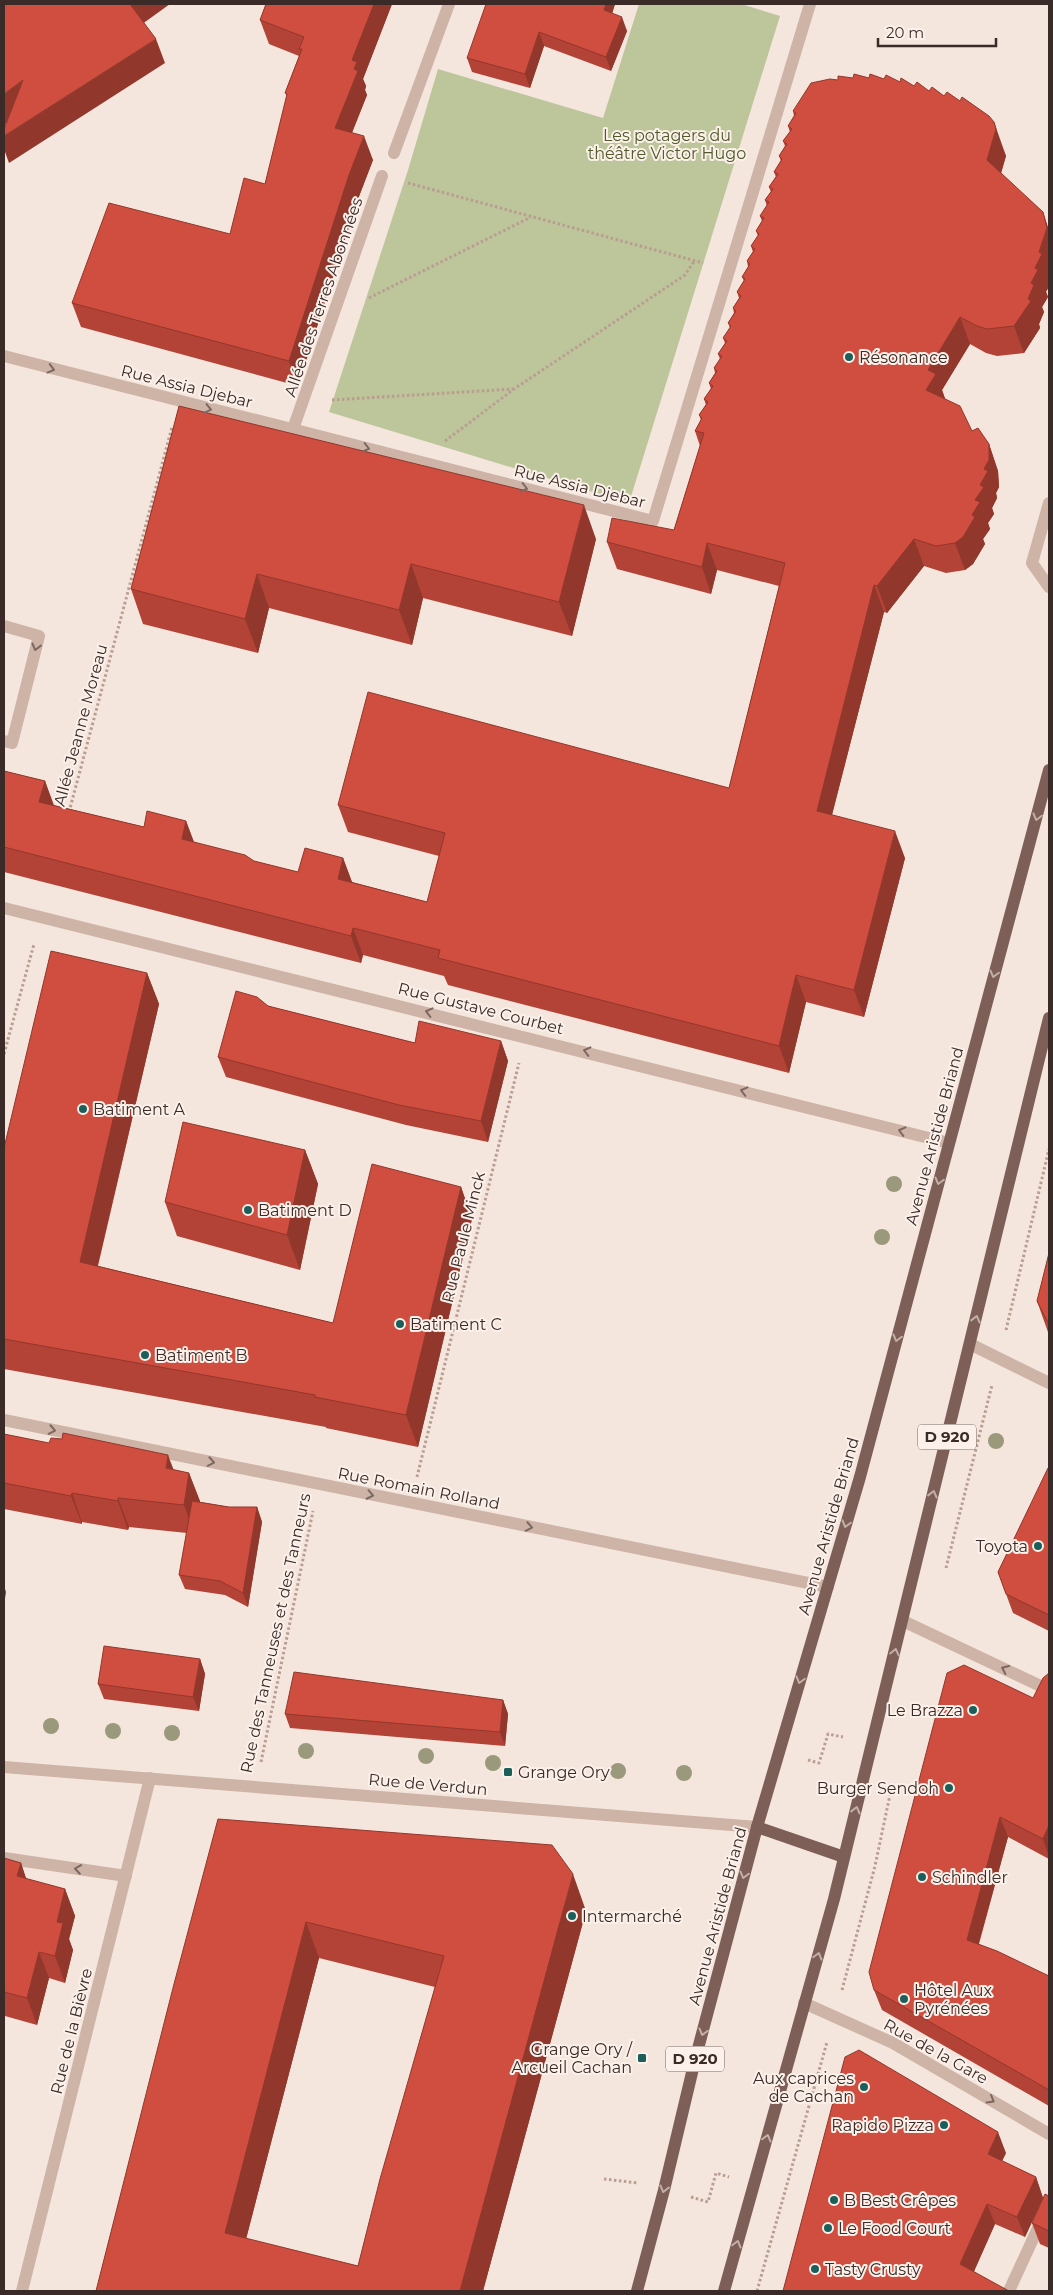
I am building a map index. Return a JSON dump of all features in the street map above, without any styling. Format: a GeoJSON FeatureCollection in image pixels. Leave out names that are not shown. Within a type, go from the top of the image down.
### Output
{"type":"FeatureCollection","features":[{"type":"Feature","properties":{"kind":"main road","name":"Avenue Aristide Briand"},"geometry":{"type":"LineString","coordinates":[[637,2291],[664,2190],[695,2060],[757,1827],[860,1477],[1049,770]]}},
{"type":"Feature","properties":{"kind":"main road","name":"D 920"},"geometry":{"type":"LineString","coordinates":[[724,2291],[834,1899],[970,1344],[1045,1050],[1049,1018]]}},
{"type":"Feature","properties":{"kind":"main road","name":"Rue de Verdun"},"geometry":{"type":"LineString","coordinates":[[757,1827],[844,1857]]}},
{"type":"Feature","properties":{"kind":"street"},"geometry":{"type":"LineString","coordinates":[[394,153],[449,4]]}},
{"type":"Feature","properties":{"kind":"street","name":"Rue Assia Djebar"},"geometry":{"type":"LineString","coordinates":[[4,356],[653,521],[810,4]]}},
{"type":"Feature","properties":{"kind":"street","name":"Allée des Terres Abonnées"},"geometry":{"type":"LineString","coordinates":[[293,429],[382,176]]}},
{"type":"Feature","properties":{"kind":"street"},"geometry":{"type":"LineString","coordinates":[[1049,502],[1032,563],[1049,587]]}},
{"type":"Feature","properties":{"kind":"street"},"geometry":{"type":"LineString","coordinates":[[4,626],[39,636],[12,743],[4,741]]}},
{"type":"Feature","properties":{"kind":"street","name":"Rue Gustave Courbet"},"geometry":{"type":"LineString","coordinates":[[4,908],[525,1036],[949,1143]]}},
{"type":"Feature","properties":{"kind":"street"},"geometry":{"type":"LineString","coordinates":[[970,1344],[1049,1383]]}},
{"type":"Feature","properties":{"kind":"street","name":"Rue Romain Rolland"},"geometry":{"type":"LineString","coordinates":[[4,1420],[828,1586]]}},
{"type":"Feature","properties":{"kind":"street"},"geometry":{"type":"LineString","coordinates":[[902,1621],[1049,1690]]}},
{"type":"Feature","properties":{"kind":"street","name":"Rue de Verdun"},"geometry":{"type":"LineString","coordinates":[[4,1767],[757,1827]]}},
{"type":"Feature","properties":{"kind":"street","name":"Rue de la Bièvre"},"geometry":{"type":"LineString","coordinates":[[22,2291],[150,1778]]}},
{"type":"Feature","properties":{"kind":"street"},"geometry":{"type":"LineString","coordinates":[[4,1858],[126,1876]]}},
{"type":"Feature","properties":{"kind":"street","name":"Rue de la Gare"},"geometry":{"type":"LineString","coordinates":[[804,2003],[893,2043],[1049,2134]]}},
{"type":"Feature","properties":{"kind":"street"},"geometry":{"type":"LineString","coordinates":[[1009,2291],[1049,2204]]}},
{"type":"Feature","properties":{"kind":"path"},"geometry":{"type":"LineString","coordinates":[[382,176],[728,270]]}},
{"type":"Feature","properties":{"kind":"path"},"geometry":{"type":"LineString","coordinates":[[332,317],[532,217]]}},
{"type":"Feature","properties":{"kind":"path"},"geometry":{"type":"LineString","coordinates":[[443,442],[514,389],[685,275],[695,260]]}},
{"type":"Feature","properties":{"kind":"path"},"geometry":{"type":"LineString","coordinates":[[304,402],[514,389]]}},
{"type":"Feature","properties":{"kind":"path","name":"Allée Jeanne Moreau"},"geometry":{"type":"LineString","coordinates":[[67,822],[179,402]]}},
{"type":"Feature","properties":{"kind":"path"},"geometry":{"type":"LineString","coordinates":[[4,1054],[41,917]]}},
{"type":"Feature","properties":{"kind":"path","name":"Rue Paule Minck"},"geometry":{"type":"LineString","coordinates":[[411,1503],[525,1036]]}},
{"type":"Feature","properties":{"kind":"path","name":"Rue des Tanneuses et des Tanneurs"},"geometry":{"type":"LineString","coordinates":[[256,1787],[319,1484]]}},
{"type":"Feature","properties":{"kind":"path"},"geometry":{"type":"LineString","coordinates":[[808,1760],[819,1763],[828,1734],[843,1737]]}},
{"type":"Feature","properties":{"kind":"path"},"geometry":{"type":"LineString","coordinates":[[690,2197],[708,2202],[716,2173],[735,2179]]}},
{"type":"Feature","properties":{"kind":"path"},"geometry":{"type":"LineString","coordinates":[[604,2178],[639,2183]]}},
{"type":"Feature","properties":{"kind":"green space","name":"Les potagers du théâtre Victor Hugo"},"geometry":{"type":"Polygon","coordinates":[[[639,4],[741,4],[780,16],[629,503],[329,412],[408,170],[438,69],[603,118],[639,4]]]}},
{"type":"Feature","properties":{"kind":"building"},"geometry":{"type":"Polygon","coordinates":[[[5,4],[130,4],[156,39],[4,136],[4,129],[23,80],[4,94],[5,4]]]}},
{"type":"Feature","properties":{"kind":"building"},"geometry":{"type":"Polygon","coordinates":[[[266,4],[374,4],[352,60],[357,62],[354,69],[358,71],[335,128],[364,136],[349,175],[289,361],[72,303],[109,203],[230,234],[244,178],[265,184],[287,94],[285,93],[302,49],[299,49],[304,37],[260,20],[266,4]]]}},
{"type":"Feature","properties":{"kind":"building"},"geometry":{"type":"Polygon","coordinates":[[[486,4],[606,4],[604,10],[622,17],[606,57],[539,32],[525,74],[467,58],[486,4]]]}},
{"type":"Feature","properties":{"kind":"building"},"geometry":{"type":"Polygon","coordinates":[[[854,74],[869,78],[870,74],[884,79],[886,75],[900,82],[901,78],[914,86],[917,82],[929,91],[932,87],[944,96],[947,92],[960,101],[962,97],[989,116],[994,122],[996,129],[987,160],[1043,212],[1047,228],[1039,252],[1042,254],[1035,268],[1038,270],[1031,283],[1034,285],[1028,299],[1031,301],[1014,326],[987,329],[960,317],[928,370],[936,374],[926,390],[960,406],[972,431],[978,428],[989,444],[989,460],[984,469],[988,471],[980,485],[984,487],[975,500],[980,502],[972,515],[975,517],[963,537],[955,543],[936,546],[914,539],[877,586],[874,585],[817,811],[895,831],[854,990],[796,975],[779,1046],[438,958],[440,950],[353,928],[351,936],[4,847],[4,771],[45,781],[39,802],[144,827],[147,811],[186,821],[182,839],[245,855],[254,861],[298,872],[305,848],[343,858],[338,879],[427,902],[445,833],[338,805],[368,692],[729,788],[785,563],[707,543],[702,567],[607,542],[612,518],[674,530],[704,433],[695,431],[702,418],[699,415],[708,402],[704,399],[713,386],[709,383],[717,371],[714,368],[722,356],[718,354],[727,341],[723,338],[731,326],[728,323],[736,311],[733,308],[741,296],[737,292],[745,279],[742,277],[750,264],[747,261],[755,249],[751,246],[759,234],[756,231],[764,218],[760,216],[769,202],[765,200],[773,189],[769,187],[778,174],[774,172],[782,159],[779,156],[787,144],[783,141],[792,129],[788,126],[796,113],[793,111],[811,83],[830,79],[838,80],[838,76],[853,78],[854,74]]]}},
{"type":"Feature","properties":{"kind":"building"},"geometry":{"type":"Polygon","coordinates":[[[179,406],[584,505],[559,602],[411,564],[399,610],[257,574],[245,619],[131,589],[179,406]]]}},
{"type":"Feature","properties":{"kind":"building"},"geometry":{"type":"Polygon","coordinates":[[[51,951],[147,973],[80,1262],[333,1323],[372,1164],[461,1187],[406,1415],[315,1397],[315,1395],[4,1339],[4,1148],[51,951]]]}},
{"type":"Feature","properties":{"kind":"building"},"geometry":{"type":"Polygon","coordinates":[[[236,991],[257,997],[268,1006],[415,1043],[419,1021],[501,1041],[481,1121],[399,1105],[218,1057],[236,991]]]}},
{"type":"Feature","properties":{"kind":"building"},"geometry":{"type":"Polygon","coordinates":[[[183,1122],[305,1150],[287,1235],[165,1202],[183,1122]]]}},
{"type":"Feature","properties":{"kind":"building"},"geometry":{"type":"Polygon","coordinates":[[[1049,1253],[1049,1322],[1037,1301],[1049,1253]]]}},
{"type":"Feature","properties":{"kind":"building"},"geometry":{"type":"Polygon","coordinates":[[[63,1433],[168,1455],[166,1468],[189,1473],[184,1505],[118,1498],[118,1501],[72,1493],[71,1496],[4,1483],[4,1434],[49,1443],[51,1438],[62,1439],[63,1433]]]}},
{"type":"Feature","properties":{"kind":"building","name":"Toyota"},"geometry":{"type":"Polygon","coordinates":[[[1048,1468],[1049,1615],[1006,1594],[998,1572],[1048,1468]]]}},
{"type":"Feature","properties":{"kind":"building"},"geometry":{"type":"Polygon","coordinates":[[[192,1501],[229,1507],[257,1507],[243,1593],[220,1581],[179,1575],[192,1501]]]}},
{"type":"Feature","properties":{"kind":"building"},"geometry":{"type":"Polygon","coordinates":[[[104,1646],[200,1659],[193,1697],[98,1684],[104,1646]]]}},
{"type":"Feature","properties":{"kind":"building"},"geometry":{"type":"Polygon","coordinates":[[[964,1665],[1033,1698],[1043,1678],[1049,1673],[1049,1825],[1043,1839],[1000,1817],[967,1940],[997,1951],[1049,1976],[1049,2090],[874,1990],[869,1972],[947,1673],[964,1665]]]}},
{"type":"Feature","properties":{"kind":"building"},"geometry":{"type":"Polygon","coordinates":[[[294,1672],[503,1700],[500,1732],[285,1714],[294,1672]]]}},
{"type":"Feature","properties":{"kind":"building"},"geometry":{"type":"Polygon","coordinates":[[[218,1819],[552,1845],[573,1874],[460,2291],[96,2291],[218,1819]],[[306,1922],[225,2233],[358,2266],[380,2179],[444,1956],[306,1922]]]}},
{"type":"Feature","properties":{"kind":"building"},"geometry":{"type":"Polygon","coordinates":[[[4,1858],[21,1863],[17,1876],[65,1889],[57,1922],[63,1923],[55,1956],[39,1952],[27,1998],[4,1992],[4,1858]]]}},
{"type":"Feature","properties":{"kind":"building"},"geometry":{"type":"Polygon","coordinates":[[[859,2050],[998,2132],[988,2154],[1036,2177],[1017,2217],[987,2204],[960,2264],[1009,2291],[783,2291],[845,2057],[859,2050]]]}},
{"type":"Feature","properties":{"kind":"building"},"geometry":{"type":"Polygon","coordinates":[[[1045,2194],[1049,2196],[1049,2231],[1032,2223],[1045,2194]]]}},
{"type":"Feature","properties":{"kind":"place","name":"Résonance"},"geometry":{"type":"Point","coordinates":[849,357]}},
{"type":"Feature","properties":{"kind":"place","name":"Batiment A"},"geometry":{"type":"Point","coordinates":[83,1109]}},
{"type":"Feature","properties":{"kind":"place","name":"Batiment D"},"geometry":{"type":"Point","coordinates":[248,1210]}},
{"type":"Feature","properties":{"kind":"place","name":"Batiment C"},"geometry":{"type":"Point","coordinates":[400,1324]}},
{"type":"Feature","properties":{"kind":"place","name":"Batiment B"},"geometry":{"type":"Point","coordinates":[145,1355]}},
{"type":"Feature","properties":{"kind":"place","name":"Toyota"},"geometry":{"type":"Point","coordinates":[1038,1546]}},
{"type":"Feature","properties":{"kind":"place","name":"Le Brazza"},"geometry":{"type":"Point","coordinates":[973,1710]}},
{"type":"Feature","properties":{"kind":"place","name":"Grange Ory"},"geometry":{"type":"Point","coordinates":[508,1772]}},
{"type":"Feature","properties":{"kind":"place","name":"Burger Sendoh"},"geometry":{"type":"Point","coordinates":[949,1788]}},
{"type":"Feature","properties":{"kind":"place","name":"Schindler"},"geometry":{"type":"Point","coordinates":[922,1877]}},
{"type":"Feature","properties":{"kind":"place","name":"Intermarché"},"geometry":{"type":"Point","coordinates":[572,1916]}},
{"type":"Feature","properties":{"kind":"place","name":"Hôtel Aux Pyrénées"},"geometry":{"type":"Point","coordinates":[904,1999]}},
{"type":"Feature","properties":{"kind":"place","name":"Grange Ory / Arcueil Cachan"},"geometry":{"type":"Point","coordinates":[642,2058]}},
{"type":"Feature","properties":{"kind":"place","name":"Aux caprices de Cachan"},"geometry":{"type":"Point","coordinates":[864,2087]}},
{"type":"Feature","properties":{"kind":"place","name":"Rapido Pizza"},"geometry":{"type":"Point","coordinates":[944,2125]}},
{"type":"Feature","properties":{"kind":"place","name":"B Best Crêpes"},"geometry":{"type":"Point","coordinates":[834,2200]}},
{"type":"Feature","properties":{"kind":"place","name":"Le Food Court"},"geometry":{"type":"Point","coordinates":[828,2228]}},
{"type":"Feature","properties":{"kind":"place","name":"Tasty Crusty"},"geometry":{"type":"Point","coordinates":[815,2269]}}]}
